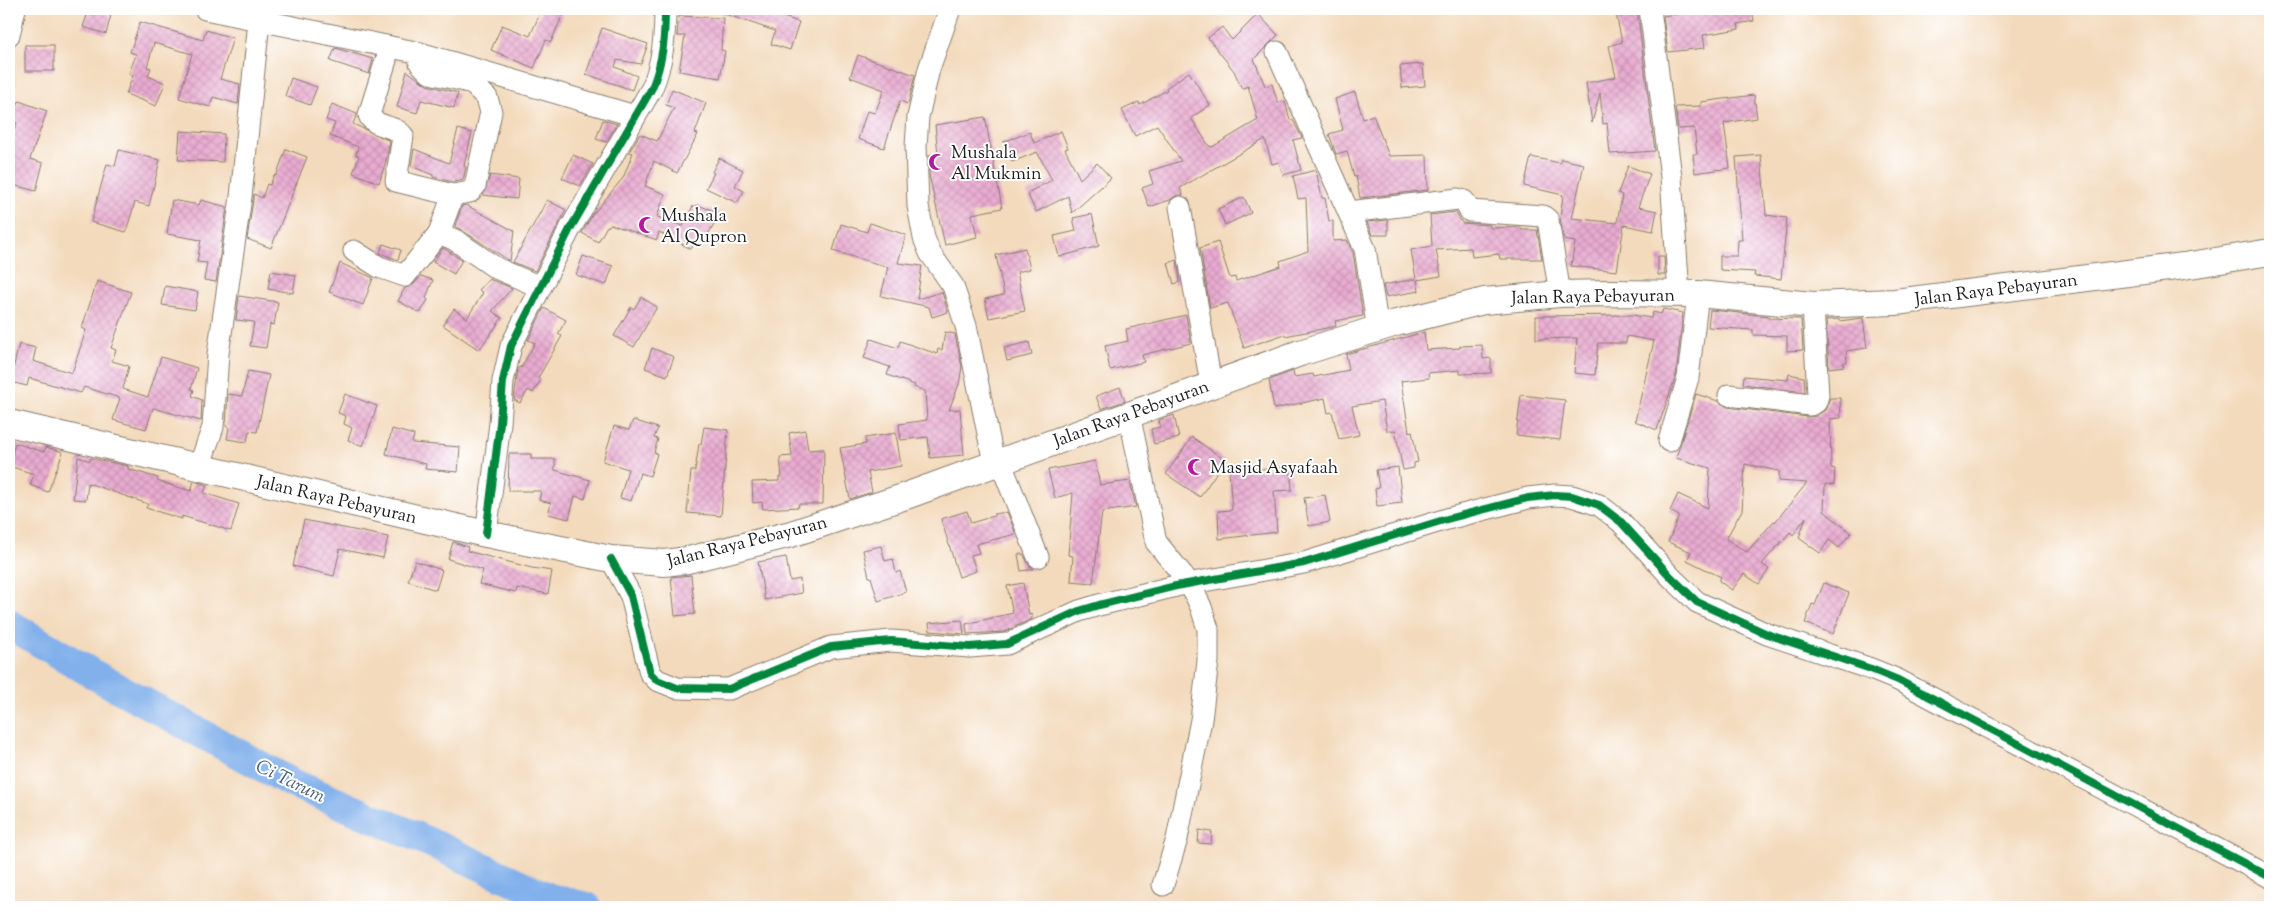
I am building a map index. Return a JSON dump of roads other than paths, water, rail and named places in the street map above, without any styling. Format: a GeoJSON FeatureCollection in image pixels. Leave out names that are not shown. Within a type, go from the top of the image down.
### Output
{"type":"FeatureCollection","features":[{"type":"Feature","properties":{"kind":"main road","name":"Jalan Raya Pebayuran"},"geometry":{"type":"LineString","coordinates":[[9,423],[486,534],[611,559],[664,564],[792,534],[902,497],[1300,352],[1449,309],[1484,301],[1560,294],[1689,294],[1813,305],[1895,302],[2184,266],[2270,252]]}},
{"type":"Feature","properties":{"kind":"street"},"geometry":{"type":"LineString","coordinates":[[9,35],[15,9]]}},
{"type":"Feature","properties":{"kind":"street"},"geometry":{"type":"LineString","coordinates":[[205,9],[420,54],[635,116]]}},
{"type":"Feature","properties":{"kind":"street"},"geometry":{"type":"LineString","coordinates":[[486,534],[506,364],[518,330],[570,229],[652,88],[658,73],[664,46],[665,9]]}},
{"type":"Feature","properties":{"kind":"street"},"geometry":{"type":"LineString","coordinates":[[950,9],[929,69],[918,117],[916,146],[918,206],[924,238],[930,253],[953,286],[966,326],[997,462],[1038,557]]}},
{"type":"Feature","properties":{"kind":"street"},"geometry":{"type":"LineString","coordinates":[[1650,9],[1671,177],[1689,294],[1688,378],[1669,441]]}},
{"type":"Feature","properties":{"kind":"street"},"geometry":{"type":"LineString","coordinates":[[199,467],[213,427],[218,354],[241,197],[259,21]]}},
{"type":"Feature","properties":{"kind":"street"},"geometry":{"type":"LineString","coordinates":[[1277,52],[1365,249],[1378,329]]}},
{"type":"Feature","properties":{"kind":"street"},"geometry":{"type":"LineString","coordinates":[[386,60],[369,115],[372,120],[398,131],[403,136],[396,181],[452,195],[470,192],[475,186],[491,112],[482,92],[465,81],[430,73],[420,63],[420,54]]}},
{"type":"Feature","properties":{"kind":"street"},"geometry":{"type":"LineString","coordinates":[[354,251],[379,267],[405,276],[439,234],[452,195]]}},
{"type":"Feature","properties":{"kind":"street"},"geometry":{"type":"LineString","coordinates":[[1349,212],[1458,199],[1464,201],[1470,210],[1543,216],[1548,220],[1560,294]]}},
{"type":"Feature","properties":{"kind":"street"},"geometry":{"type":"LineString","coordinates":[[1180,207],[1211,384]]}},
{"type":"Feature","properties":{"kind":"street"},"geometry":{"type":"LineString","coordinates":[[439,234],[455,240],[496,268],[540,287]]}},
{"type":"Feature","properties":{"kind":"street"},"geometry":{"type":"LineString","coordinates":[[1729,395],[1810,405],[1816,402],[1818,396],[1813,305]]}},
{"type":"Feature","properties":{"kind":"street"},"geometry":{"type":"LineString","coordinates":[[1129,414],[1156,542],[1183,585],[1201,607],[1208,629],[1208,661],[1201,720],[1177,839],[1163,885]]}},
{"type":"Feature","properties":{"kind":"street"},"geometry":{"type":"LineString","coordinates":[[611,559],[631,596],[637,628],[650,673],[657,680],[677,688],[729,690],[831,647],[869,641],[917,642],[970,647],[1008,644],[1079,611],[1125,598],[1183,585],[1304,563],[1447,519],[1528,498],[1572,496],[1599,505],[1621,522],[1671,577],[1697,602],[1767,634],[1898,680],[2270,877]]}},
{"type":"Feature","properties":{"kind":"waterway","name":"Ci Tarum"},"geometry":{"type":"LineString","coordinates":[[9,624],[100,678],[292,783],[429,842],[550,898],[587,907]]}},
{"type":"Feature","properties":{"kind":"place","name":"Mushala Al Mukmin"},"geometry":{"type":"Point","coordinates":[937,162]}},
{"type":"Feature","properties":{"kind":"place","name":"Mushala Al Qupron"},"geometry":{"type":"Point","coordinates":[647,225]}},
{"type":"Feature","properties":{"kind":"place","name":"Masjid Asyafaah"},"geometry":{"type":"Point","coordinates":[1196,467]}}]}
